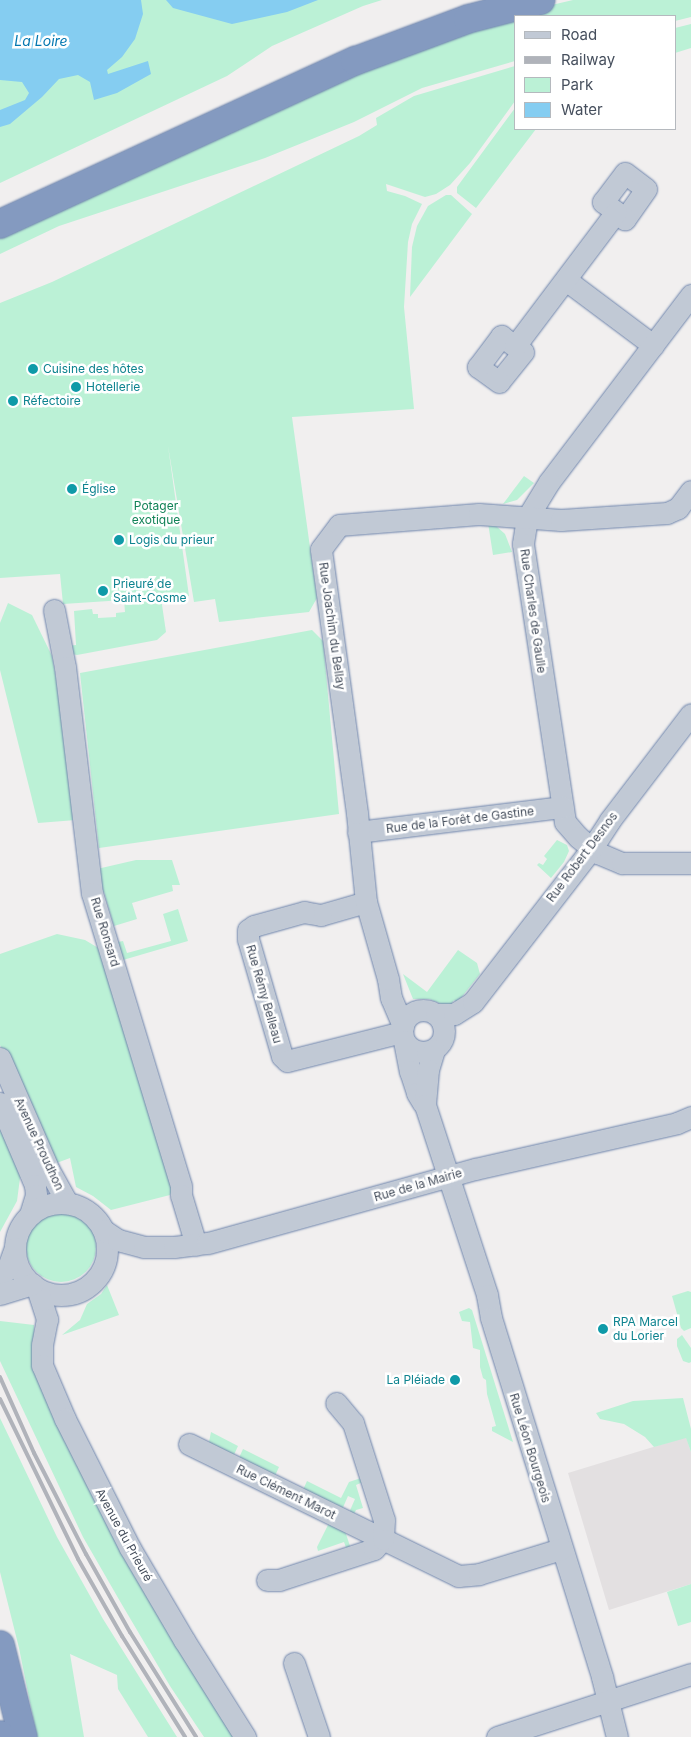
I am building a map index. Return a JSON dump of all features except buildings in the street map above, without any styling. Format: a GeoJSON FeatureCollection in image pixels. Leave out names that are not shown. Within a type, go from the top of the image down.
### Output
{"type":"FeatureCollection","features":[{"type":"Feature","properties":{"kind":"highway"},"geometry":{"type":"LineString","coordinates":[[0,204],[346,44],[467,0]]}},
{"type":"Feature","properties":{"kind":"highway"},"geometry":{"type":"LineString","coordinates":[[0,224],[355,61],[468,19],[541,0]]}},
{"type":"Feature","properties":{"kind":"highway"},"geometry":{"type":"LineString","coordinates":[[0,1645],[23,1737]]}},
{"type":"Feature","properties":{"kind":"street"},"geometry":{"type":"LineString","coordinates":[[515,346],[616,212]]}},
{"type":"Feature","properties":{"kind":"street"},"geometry":{"type":"LineString","coordinates":[[566,280],[653,345]]}},
{"type":"Feature","properties":{"kind":"street","name":"Rue Charles de Gaulle"},"geometry":{"type":"LineString","coordinates":[[691,295],[549,482],[527,518],[523,544],[565,822],[571,830],[592,848],[607,858],[622,863],[691,863]]}},
{"type":"Feature","properties":{"kind":"street","name":"Rue Joachim du Bellay"},"geometry":{"type":"LineString","coordinates":[[448,1177],[425,1105],[417,1093],[403,1033],[391,998],[388,979],[366,902],[321,548],[340,525],[479,514],[561,520],[667,513],[678,508],[691,491]]}},
{"type":"Feature","properties":{"kind":"street","name":"Rue Ronsard"},"geometry":{"type":"LineString","coordinates":[[54,610],[65,666],[92,892],[182,1186],[181,1195],[196,1245]]}},
{"type":"Feature","properties":{"kind":"street","name":"Rue Robert Desnos"},"geometry":{"type":"LineString","coordinates":[[438,1046],[461,1023],[473,1002],[592,848],[610,820],[691,714]]}},
{"type":"Feature","properties":{"kind":"street","name":"Rue de la Forêt de Gastine"},"geometry":{"type":"LineString","coordinates":[[358,832],[562,807]]}},
{"type":"Feature","properties":{"kind":"street","name":"Rue Rémy Belleau"},"geometry":{"type":"LineString","coordinates":[[366,902],[322,915],[304,912],[250,927],[248,939],[282,1056],[287,1061],[403,1033]]}},
{"type":"Feature","properties":{"kind":"street","name":"Rue Joachim du Bellay"},"geometry":{"type":"LineString","coordinates":[[388,979],[403,1001],[427,1013]]}},
{"type":"Feature","properties":{"kind":"street","name":"Rue Robert Desnos"},"geometry":{"type":"LineString","coordinates":[[427,1013],[454,1014],[473,1002]]}},
{"type":"Feature","properties":{"kind":"street"},"geometry":{"type":"LineString","coordinates":[[427,1013],[444,1026],[438,1046],[428,1052],[417,1052],[403,1033],[408,1016],[427,1013]]}},
{"type":"Feature","properties":{"kind":"street","name":"Rue Joachim du Bellay"},"geometry":{"type":"LineString","coordinates":[[425,1105],[428,1070],[438,1046]]}},
{"type":"Feature","properties":{"kind":"street","name":"Avenue Proudhon"},"geometry":{"type":"LineString","coordinates":[[0,1058],[49,1170],[67,1203]]}},
{"type":"Feature","properties":{"kind":"street","name":"Avenue Proudhon"},"geometry":{"type":"LineString","coordinates":[[0,1103],[35,1185],[36,1195],[30,1215]]}},
{"type":"Feature","properties":{"kind":"street","name":"Rue de la Mairie"},"geometry":{"type":"LineString","coordinates":[[103,1230],[118,1240],[144,1248],[196,1245],[448,1177],[677,1123],[691,1117]]}},
{"type":"Feature","properties":{"kind":"street","name":"Rue Léon Bourgeois"},"geometry":{"type":"LineString","coordinates":[[448,1177],[487,1295],[491,1318],[561,1549],[607,1716]]}},
{"type":"Feature","properties":{"kind":"street"},"geometry":{"type":"LineString","coordinates":[[0,1278],[8,1267],[19,1229],[30,1215],[44,1206],[67,1203],[80,1207],[91,1214],[103,1230],[106,1249],[102,1268],[90,1284],[74,1292],[57,1294],[35,1286],[20,1271],[15,1248]]}},
{"type":"Feature","properties":{"kind":"street","name":"Rue de la Mairie"},"geometry":{"type":"LineString","coordinates":[[102,1268],[144,1248]]}},
{"type":"Feature","properties":{"kind":"street"},"geometry":{"type":"LineString","coordinates":[[0,1294],[35,1286]]}},
{"type":"Feature","properties":{"kind":"street","name":"Avenue du Prieuré"},"geometry":{"type":"LineString","coordinates":[[35,1286],[47,1319]]}},
{"type":"Feature","properties":{"kind":"street","name":"Avenue du Prieuré"},"geometry":{"type":"LineString","coordinates":[[74,1292],[62,1300],[47,1319],[42,1345],[42,1365],[83,1458],[130,1548],[245,1737]]}},
{"type":"Feature","properties":{"kind":"street"},"geometry":{"type":"LineString","coordinates":[[267,1580],[279,1580],[374,1549],[383,1539],[384,1520],[353,1423],[336,1403]]}},
{"type":"Feature","properties":{"kind":"street","name":"Rue Clément Marot"},"geometry":{"type":"LineString","coordinates":[[189,1444],[458,1576],[479,1574],[561,1549]]}},
{"type":"Feature","properties":{"kind":"street"},"geometry":{"type":"LineString","coordinates":[[294,1663],[318,1737]]}},
{"type":"Feature","properties":{"kind":"street"},"geometry":{"type":"LineString","coordinates":[[497,1737],[607,1716],[628,1693],[691,1674]]}},
{"type":"Feature","properties":{"kind":"shaded area"},"geometry":{"type":"Polygon","coordinates":[[[686,1437],[691,1452],[691,1584],[609,1610],[568,1473],[686,1437]]]}},
{"type":"Feature","properties":{"kind":"green space"},"geometry":{"type":"Polygon","coordinates":[[[0,0],[382,0],[363,6],[272,46],[227,76],[0,183],[0,0]]]}},
{"type":"Feature","properties":{"kind":"green space"},"geometry":{"type":"Polygon","coordinates":[[[573,0],[691,0],[691,17],[676,21],[676,15],[516,15],[573,0]]]}},
{"type":"Feature","properties":{"kind":"green space"},"geometry":{"type":"Polygon","coordinates":[[[514,16],[514,61],[422,88],[354,122],[265,158],[59,226],[0,254],[0,235],[321,85],[514,16]]]}},
{"type":"Feature","properties":{"kind":"green space"},"geometry":{"type":"Polygon","coordinates":[[[691,24],[691,48],[676,53],[676,28],[691,24]]]}},
{"type":"Feature","properties":{"kind":"green space","name":"Potager exotique"},"geometry":{"type":"Polygon","coordinates":[[[514,66],[514,102],[470,163],[450,185],[436,194],[425,197],[386,184],[387,191],[405,196],[422,204],[412,224],[408,242],[404,307],[414,409],[292,417],[317,598],[309,612],[219,622],[215,599],[194,602],[168,446],[189,596],[161,598],[166,632],[157,640],[77,655],[72,654],[66,646],[76,645],[74,611],[92,609],[93,614],[98,614],[98,618],[116,617],[116,613],[125,612],[124,600],[63,604],[60,574],[0,578],[0,303],[52,282],[359,136],[377,125],[376,118],[414,96],[514,66]]]}},
{"type":"Feature","properties":{"kind":"green space"},"geometry":{"type":"Polygon","coordinates":[[[514,109],[514,130],[535,130],[476,208],[457,193],[457,187],[514,109]]]}},
{"type":"Feature","properties":{"kind":"green space"},"geometry":{"type":"Polygon","coordinates":[[[446,195],[451,195],[472,214],[410,297],[412,247],[417,226],[428,206],[446,195]]]}},
{"type":"Feature","properties":{"kind":"green space"},"geometry":{"type":"Polygon","coordinates":[[[524,476],[534,483],[517,500],[503,504],[524,476]]]}},
{"type":"Feature","properties":{"kind":"green space"},"geometry":{"type":"Polygon","coordinates":[[[488,523],[496,526],[505,534],[512,552],[493,555],[488,523]]]}},
{"type":"Feature","properties":{"kind":"green space"},"geometry":{"type":"Polygon","coordinates":[[[8,603],[32,615],[52,656],[66,735],[76,820],[38,823],[0,670],[0,623],[8,603]]]}},
{"type":"Feature","properties":{"kind":"green space"},"geometry":{"type":"Polygon","coordinates":[[[312,630],[323,641],[339,814],[99,848],[80,673],[312,630]]]}},
{"type":"Feature","properties":{"kind":"green space"},"geometry":{"type":"Polygon","coordinates":[[[557,840],[567,845],[569,851],[564,862],[551,878],[537,865],[539,863],[543,865],[547,859],[544,856],[557,840]]]}},
{"type":"Feature","properties":{"kind":"green space"},"geometry":{"type":"Polygon","coordinates":[[[136,860],[172,860],[180,885],[172,885],[173,891],[132,903],[137,919],[114,926],[104,892],[100,891],[97,869],[136,860]]]}},
{"type":"Feature","properties":{"kind":"green space"},"geometry":{"type":"Polygon","coordinates":[[[178,909],[188,941],[123,960],[118,942],[123,941],[127,953],[171,941],[163,914],[178,909]]]}},
{"type":"Feature","properties":{"kind":"green space"},"geometry":{"type":"Polygon","coordinates":[[[57,934],[85,940],[100,949],[172,1189],[170,1195],[111,1210],[93,1196],[76,1187],[70,1158],[54,1164],[0,1045],[0,954],[57,934]]]}},
{"type":"Feature","properties":{"kind":"green space"},"geometry":{"type":"Polygon","coordinates":[[[458,950],[477,963],[480,974],[457,1003],[454,1000],[450,1006],[429,999],[413,999],[403,974],[427,992],[458,950]]]}},
{"type":"Feature","properties":{"kind":"green space"},"geometry":{"type":"Polygon","coordinates":[[[0,1123],[24,1177],[20,1178],[17,1201],[0,1232],[0,1123]]]}},
{"type":"Feature","properties":{"kind":"green space"},"geometry":{"type":"Polygon","coordinates":[[[68,1212],[81,1218],[90,1227],[94,1233],[96,1247],[94,1261],[86,1272],[75,1280],[54,1282],[47,1280],[36,1272],[28,1261],[26,1240],[28,1233],[36,1222],[47,1214],[68,1212]]]}},
{"type":"Feature","properties":{"kind":"green space"},"geometry":{"type":"Polygon","coordinates":[[[107,1285],[119,1315],[62,1335],[80,1320],[87,1304],[101,1294],[107,1285]]]}},
{"type":"Feature","properties":{"kind":"green space"},"geometry":{"type":"Polygon","coordinates":[[[688,1291],[691,1292],[691,1328],[684,1331],[681,1328],[672,1296],[688,1291]]]}},
{"type":"Feature","properties":{"kind":"green space"},"geometry":{"type":"Polygon","coordinates":[[[469,1308],[472,1310],[513,1442],[492,1431],[492,1427],[496,1426],[487,1394],[486,1380],[483,1378],[480,1367],[480,1350],[473,1348],[470,1322],[462,1321],[459,1312],[469,1308]]]}},
{"type":"Feature","properties":{"kind":"green space"},"geometry":{"type":"Polygon","coordinates":[[[0,1321],[34,1325],[34,1334],[237,1737],[204,1737],[170,1686],[83,1537],[0,1361],[0,1321]]]}},
{"type":"Feature","properties":{"kind":"green space"},"geometry":{"type":"Polygon","coordinates":[[[682,1335],[691,1348],[691,1362],[689,1363],[683,1361],[677,1346],[677,1339],[682,1335]]]}},
{"type":"Feature","properties":{"kind":"green space"},"geometry":{"type":"Polygon","coordinates":[[[683,1398],[691,1429],[691,1452],[686,1438],[654,1447],[645,1437],[624,1424],[600,1419],[596,1413],[633,1401],[683,1398]]]}},
{"type":"Feature","properties":{"kind":"green space"},"geometry":{"type":"Polygon","coordinates":[[[0,1418],[57,1537],[103,1619],[177,1737],[148,1737],[118,1689],[117,1675],[70,1654],[84,1737],[37,1737],[19,1648],[0,1572],[0,1418]]]}},
{"type":"Feature","properties":{"kind":"green space"},"geometry":{"type":"Polygon","coordinates":[[[211,1432],[238,1446],[233,1457],[211,1445],[209,1442],[211,1432]]]}},
{"type":"Feature","properties":{"kind":"green space"},"geometry":{"type":"Polygon","coordinates":[[[243,1449],[279,1467],[274,1478],[238,1460],[243,1449]]]}},
{"type":"Feature","properties":{"kind":"green space"},"geometry":{"type":"Polygon","coordinates":[[[361,1478],[363,1482],[356,1485],[363,1508],[356,1510],[352,1518],[348,1515],[355,1499],[348,1496],[341,1512],[302,1492],[307,1481],[341,1498],[349,1482],[361,1478]]]}},
{"type":"Feature","properties":{"kind":"green space"},"geometry":{"type":"Polygon","coordinates":[[[329,1523],[345,1531],[352,1552],[348,1553],[344,1542],[318,1551],[317,1547],[329,1523]]]}},
{"type":"Feature","properties":{"kind":"green space"},"geometry":{"type":"Polygon","coordinates":[[[691,1584],[691,1622],[678,1626],[667,1592],[691,1584]]]}},
{"type":"Feature","properties":{"kind":"water","name":"La Loire"},"geometry":{"type":"Polygon","coordinates":[[[0,0],[141,0],[143,14],[135,39],[122,57],[107,70],[108,74],[148,61],[151,74],[117,93],[94,100],[90,82],[78,75],[59,79],[42,97],[10,124],[0,127],[0,110],[25,100],[29,93],[22,82],[0,80],[0,0]]]}},
{"type":"Feature","properties":{"kind":"water"},"geometry":{"type":"Polygon","coordinates":[[[166,0],[318,0],[287,12],[232,24],[173,8],[166,0]]]}},
{"type":"Feature","properties":{"kind":"railway"},"geometry":{"type":"LineString","coordinates":[[0,1377],[34,1453],[86,1554],[130,1632],[196,1737]]}},
{"type":"Feature","properties":{"kind":"railway"},"geometry":{"type":"LineString","coordinates":[[0,1399],[78,1559],[122,1636],[185,1737]]}},
{"type":"Feature","properties":{"kind":"place","name":"Cuisine des hôtes"},"geometry":{"type":"Point","coordinates":[33,369]}},
{"type":"Feature","properties":{"kind":"place","name":"Hotellerie"},"geometry":{"type":"Point","coordinates":[76,387]}},
{"type":"Feature","properties":{"kind":"place","name":"Réfectoire"},"geometry":{"type":"Point","coordinates":[13,401]}},
{"type":"Feature","properties":{"kind":"place","name":"Église"},"geometry":{"type":"Point","coordinates":[72,489]}},
{"type":"Feature","properties":{"kind":"place","name":"Logis du prieur"},"geometry":{"type":"Point","coordinates":[119,540]}},
{"type":"Feature","properties":{"kind":"place","name":"Prieuré de Saint-Cosme"},"geometry":{"type":"Point","coordinates":[103,591]}},
{"type":"Feature","properties":{"kind":"place","name":"RPA Marcel du Lorier"},"geometry":{"type":"Point","coordinates":[603,1329]}},
{"type":"Feature","properties":{"kind":"place","name":"La Pléiade"},"geometry":{"type":"Point","coordinates":[455,1380]}}]}
